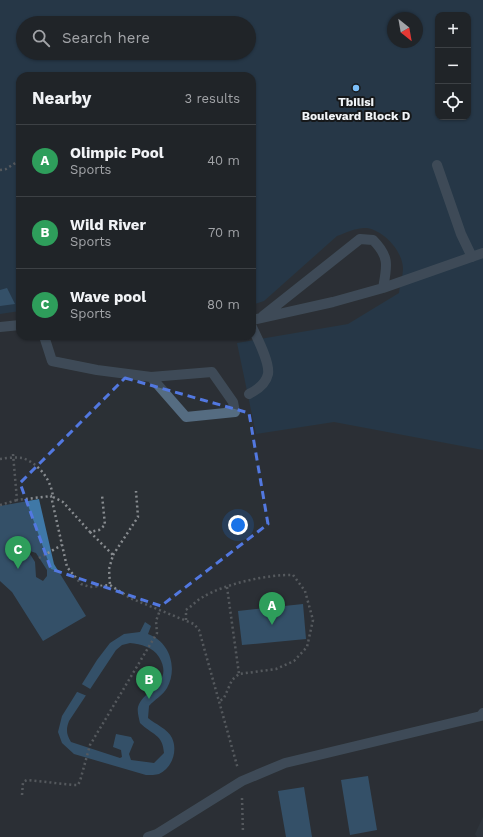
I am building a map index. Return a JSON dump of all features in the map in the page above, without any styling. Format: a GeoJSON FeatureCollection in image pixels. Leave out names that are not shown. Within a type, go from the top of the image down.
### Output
{"type":"FeatureCollection","features":[{"type":"Feature","properties":{"kind":"street"},"geometry":{"type":"LineString","coordinates":[[437,165],[461,234],[472,257]]}},
{"type":"Feature","properties":{"kind":"street"},"geometry":{"type":"LineString","coordinates":[[256,319],[360,239],[373,240],[383,250],[387,264],[383,288]]}},
{"type":"Feature","properties":{"kind":"street"},"geometry":{"type":"LineString","coordinates":[[256,319],[333,302],[383,288],[483,253]]}},
{"type":"Feature","properties":{"kind":"street"},"geometry":{"type":"LineString","coordinates":[[0,327],[16,325]]}},
{"type":"Feature","properties":{"kind":"street"},"geometry":{"type":"LineString","coordinates":[[249,394],[261,387],[268,374],[265,358],[256,337]]}},
{"type":"Feature","properties":{"kind":"street"},"geometry":{"type":"LineString","coordinates":[[45,340],[52,360],[97,370],[151,377],[212,372],[233,402],[235,412],[186,417],[151,377]]}},
{"type":"Feature","properties":{"kind":"street"},"geometry":{"type":"LineString","coordinates":[[148,837],[157,834],[242,781],[286,763],[481,716],[483,712]]}},
{"type":"Feature","properties":{"kind":"path"},"geometry":{"type":"LineString","coordinates":[[0,170],[6,169],[16,163]]}},
{"type":"Feature","properties":{"kind":"path"},"geometry":{"type":"LineString","coordinates":[[13,456],[17,500]]}},
{"type":"Feature","properties":{"kind":"path"},"geometry":{"type":"LineString","coordinates":[[0,459],[13,456],[23,458],[44,474],[52,485],[53,499],[67,567],[81,584],[90,587],[110,586],[130,598],[186,620],[194,624],[199,630],[242,781],[243,833]]}},
{"type":"Feature","properties":{"kind":"path"},"geometry":{"type":"LineString","coordinates":[[110,586],[109,569],[113,555],[138,517],[136,491]]}},
{"type":"Feature","properties":{"kind":"path"},"geometry":{"type":"LineString","coordinates":[[90,532],[99,530],[105,525],[102,495]]}},
{"type":"Feature","properties":{"kind":"path"},"geometry":{"type":"LineString","coordinates":[[0,505],[17,500],[51,496],[53,499],[63,502],[113,555]]}},
{"type":"Feature","properties":{"kind":"path"},"geometry":{"type":"LineString","coordinates":[[39,558],[62,545]]}},
{"type":"Feature","properties":{"kind":"path"},"geometry":{"type":"LineString","coordinates":[[186,620],[186,610],[204,596],[227,587],[276,574],[293,575],[305,591],[313,620],[307,647],[294,661],[276,669],[239,674],[232,680],[224,698],[220,701]]}},
{"type":"Feature","properties":{"kind":"path"},"geometry":{"type":"LineString","coordinates":[[227,587],[239,674]]}},
{"type":"Feature","properties":{"kind":"path"},"geometry":{"type":"LineString","coordinates":[[22,794],[23,782],[27,780],[78,784],[90,745],[157,633],[156,621],[160,610]]}},
{"type":"Feature","properties":{"kind":"highlighted area"},"geometry":{"type":"Polygon","coordinates":[[[125,378],[249,413],[268,524],[161,606],[51,569],[20,483],[125,378]]]}},
{"type":"Feature","properties":{"kind":"shaded area"},"geometry":{"type":"Polygon","coordinates":[[[0,0],[483,0],[483,450],[334,422],[256,434],[237,343],[348,324],[399,293],[403,268],[402,261],[396,248],[386,237],[367,228],[355,229],[337,236],[264,301],[256,304],[256,72],[16,72],[16,312],[0,314],[0,0]]]}},
{"type":"Feature","properties":{"kind":"shaded area"},"geometry":{"type":"Polygon","coordinates":[[[7,288],[15,304],[0,306],[0,290],[7,288]]]}},
{"type":"Feature","properties":{"kind":"shaded area"},"geometry":{"type":"Polygon","coordinates":[[[39,499],[54,564],[86,616],[43,641],[12,592],[0,581],[0,506],[39,499]],[[30,551],[30,554],[35,562],[36,577],[43,581],[47,576],[47,570],[36,553],[30,551]]]}},
{"type":"Feature","properties":{"kind":"shaded area"},"geometry":{"type":"Polygon","coordinates":[[[303,604],[306,639],[242,645],[238,611],[303,604]]]}},
{"type":"Feature","properties":{"kind":"shaded area"},"geometry":{"type":"Polygon","coordinates":[[[145,622],[151,626],[148,634],[156,638],[167,649],[172,664],[172,672],[167,688],[149,706],[148,718],[164,729],[170,735],[174,743],[173,759],[164,771],[156,775],[146,775],[74,754],[62,743],[58,732],[62,716],[97,660],[110,643],[124,634],[140,632],[145,622]],[[130,643],[122,645],[116,650],[69,721],[67,734],[71,742],[120,758],[122,757],[121,750],[113,747],[116,734],[131,737],[134,742],[129,754],[131,760],[154,763],[164,753],[162,742],[156,735],[140,723],[138,707],[146,695],[161,680],[163,666],[159,657],[153,651],[142,645],[130,643]]]}},
{"type":"Feature","properties":{"kind":"shaded area"},"geometry":{"type":"Polygon","coordinates":[[[368,776],[377,830],[350,835],[341,780],[368,776]]]}},
{"type":"Feature","properties":{"kind":"shaded area"},"geometry":{"type":"Polygon","coordinates":[[[304,787],[312,837],[286,837],[278,791],[304,787]]]}},
{"type":"Feature","properties":{"kind":"shaded area"},"geometry":{"type":"Polygon","coordinates":[[[483,817],[483,837],[477,837],[475,834],[483,817]]]}},
{"type":"Feature","properties":{"kind":"pier"},"geometry":{"type":"Polygon","coordinates":[[[80,683],[92,690],[87,696],[75,691],[80,683]]]}},
{"type":"Feature","properties":{"kind":"place","name":"Tbilisi Boulevard Block D"},"geometry":{"type":"Point","coordinates":[356,88]}},
{"type":"Feature","properties":{"kind":"place","name":"Wave pool"},"geometry":{"type":"Point","coordinates":[18,569]}},
{"type":"Feature","properties":{"kind":"place","name":"Olimpic Pool"},"geometry":{"type":"Point","coordinates":[272,625]}},
{"type":"Feature","properties":{"kind":"place","name":"Wild River"},"geometry":{"type":"Point","coordinates":[149,699]}}]}
